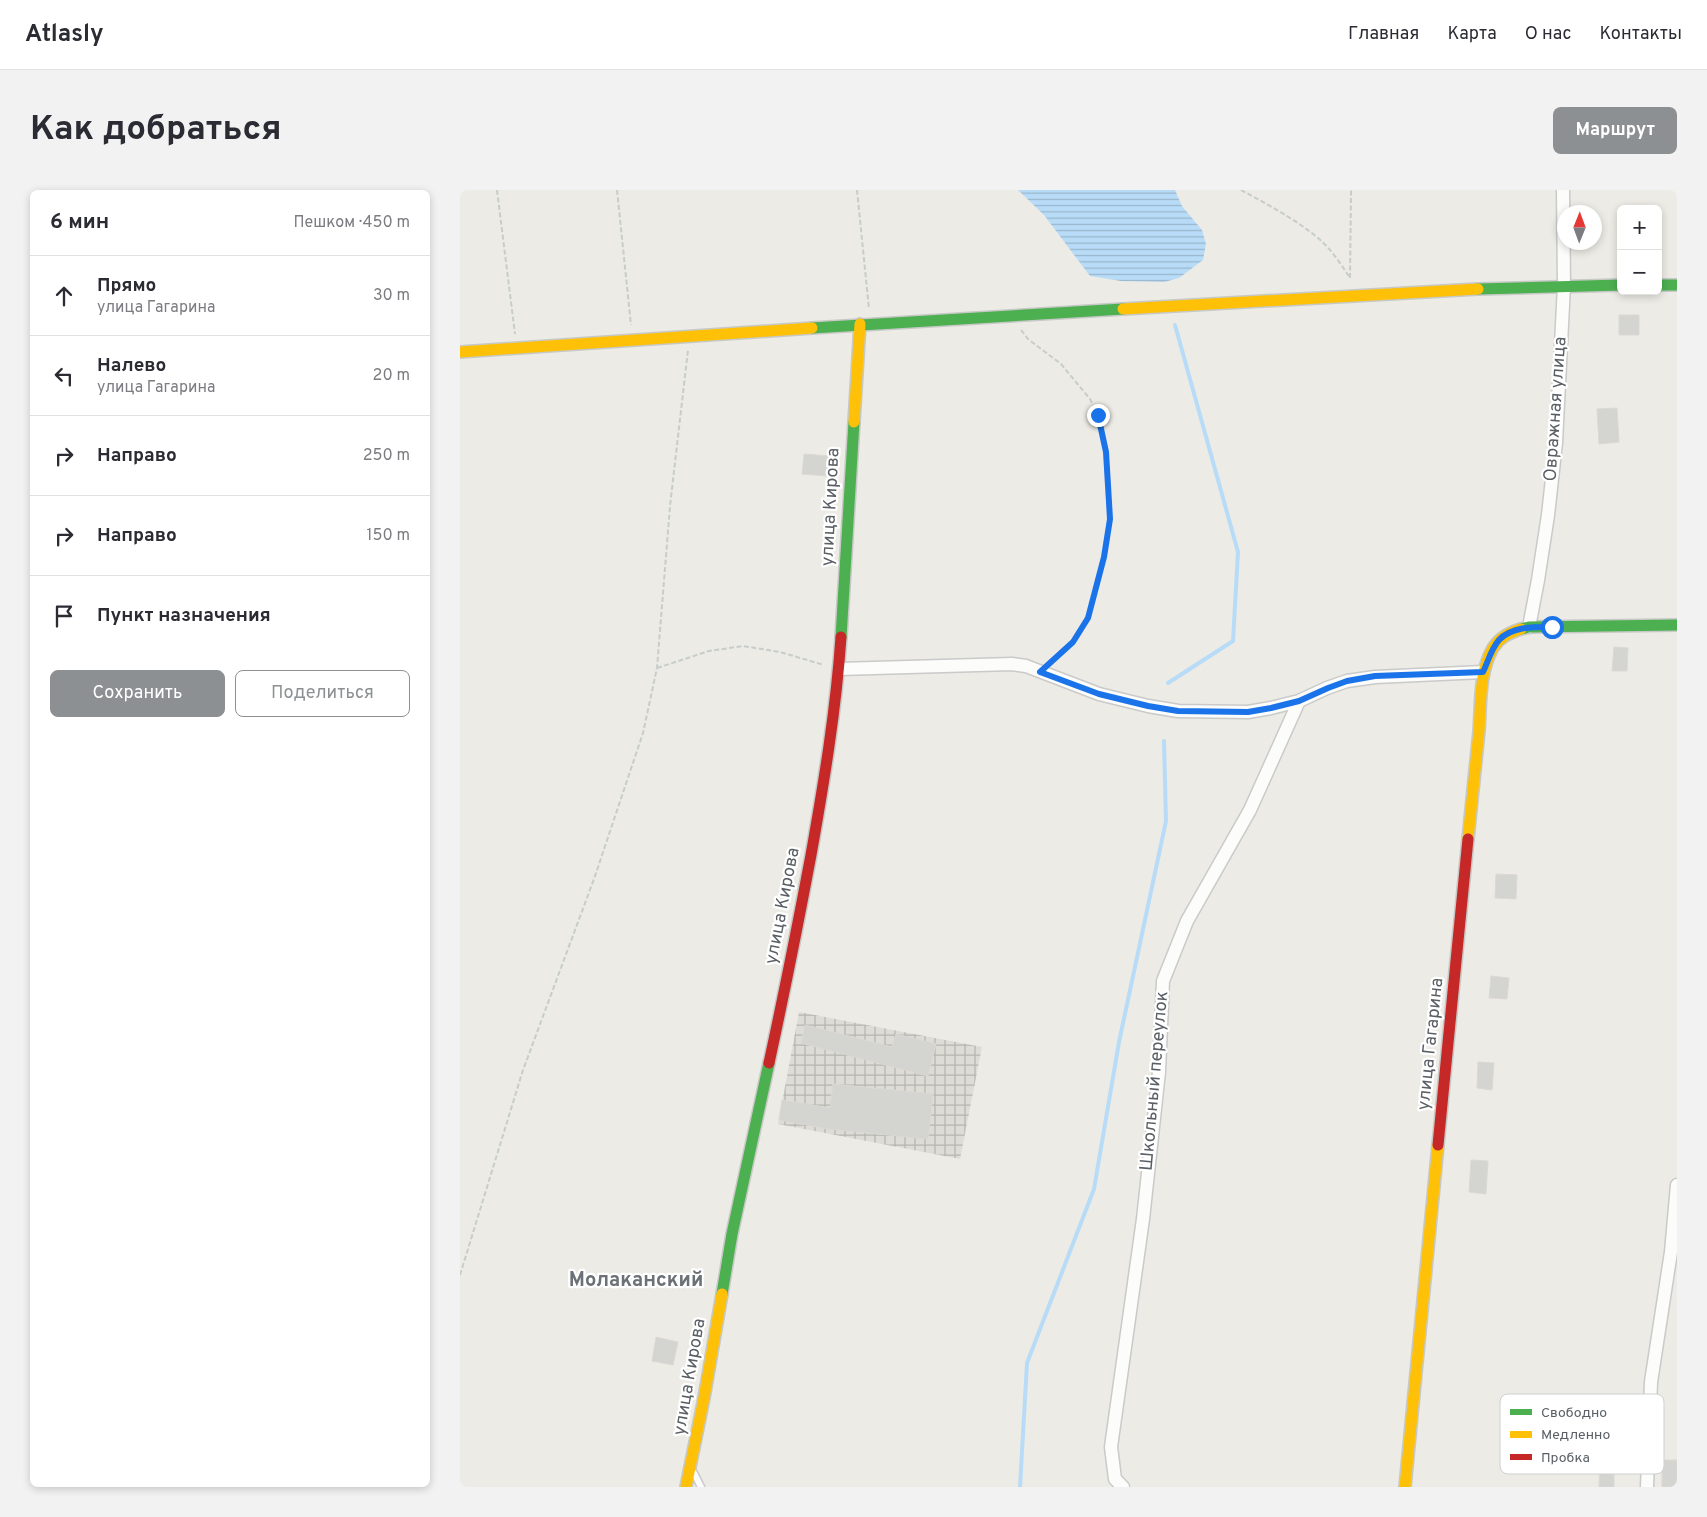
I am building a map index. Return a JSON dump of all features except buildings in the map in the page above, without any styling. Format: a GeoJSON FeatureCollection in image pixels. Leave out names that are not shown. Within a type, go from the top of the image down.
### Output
{"type":"FeatureCollection","features":[{"type":"Feature","properties":{"kind":"street","name":"Овражная улица"},"geometry":{"type":"LineString","coordinates":[[1529,627],[1548,515],[1556,443],[1564,286],[1563,190]]}},
{"type":"Feature","properties":{"kind":"street"},"geometry":{"type":"LineString","coordinates":[[460,352],[1013,315],[1417,292],[1617,285]]}},
{"type":"Feature","properties":{"kind":"street"},"geometry":{"type":"LineString","coordinates":[[1662,285],[1677,285]]}},
{"type":"Feature","properties":{"kind":"street","name":"улица Кирова"},"geometry":{"type":"LineString","coordinates":[[686,1487],[704,1398],[732,1234],[800,916],[828,763],[839,669],[865,324]]}},
{"type":"Feature","properties":{"kind":"street","name":"улица Гагарина"},"geometry":{"type":"LineString","coordinates":[[1405,1487],[1483,672],[1500,639],[1512,632],[1529,627],[1677,625]]}},
{"type":"Feature","properties":{"kind":"street"},"geometry":{"type":"LineString","coordinates":[[839,669],[1012,664],[1026,666],[1099,694],[1148,706],[1178,711],[1248,712],[1299,701],[1347,681],[1375,676],[1483,672]]}},
{"type":"Feature","properties":{"kind":"street","name":"Школьный переулок"},"geometry":{"type":"LineString","coordinates":[[1123,1487],[1115,1479],[1111,1447],[1143,1219],[1159,1072],[1163,981],[1186,921],[1250,810],[1299,701]]}},
{"type":"Feature","properties":{"kind":"street"},"geometry":{"type":"LineString","coordinates":[[1651,1394],[1671,1252],[1677,1185]]}},
{"type":"Feature","properties":{"kind":"street"},"geometry":{"type":"LineString","coordinates":[[1647,1474],[1647,1487]]}},
{"type":"Feature","properties":{"kind":"lane"},"geometry":{"type":"LineString","coordinates":[[691,1467],[701,1487]]}},
{"type":"Feature","properties":{"kind":"path"},"geometry":{"type":"LineString","coordinates":[[497,190],[516,348]]}},
{"type":"Feature","properties":{"kind":"path"},"geometry":{"type":"LineString","coordinates":[[617,190],[633,340]]}},
{"type":"Feature","properties":{"kind":"path"},"geometry":{"type":"LineString","coordinates":[[857,190],[865,324]]}},
{"type":"Feature","properties":{"kind":"path"},"geometry":{"type":"LineString","coordinates":[[1241,190],[1290,218],[1320,239],[1350,278],[1351,190]]}},
{"type":"Feature","properties":{"kind":"path"},"geometry":{"type":"LineString","coordinates":[[1013,315],[1028,339],[1061,364],[1090,399],[1098,415],[1106,452],[1110,519],[1104,557],[1088,618],[1073,642],[1040,672]]}},
{"type":"Feature","properties":{"kind":"path"},"geometry":{"type":"LineString","coordinates":[[460,1274],[523,1070],[594,880],[643,733],[657,668],[670,506],[689,336]]}},
{"type":"Feature","properties":{"kind":"path"},"geometry":{"type":"LineString","coordinates":[[657,668],[709,651],[743,646],[780,652],[839,669]]}},
{"type":"Feature","properties":{"kind":"shaded area"},"geometry":{"type":"Polygon","coordinates":[[[799,1012],[982,1047],[960,1159],[778,1124],[799,1012]]]}},
{"type":"Feature","properties":{"kind":"water"},"geometry":{"type":"Polygon","coordinates":[[[1018,190],[1175,190],[1182,206],[1202,230],[1206,244],[1203,260],[1179,278],[1164,282],[1121,281],[1090,276],[1044,215],[1018,190]]]}},
{"type":"Feature","properties":{"kind":"waterway"},"geometry":{"type":"LineString","coordinates":[[1168,683],[1233,641],[1238,552],[1175,325]]}},
{"type":"Feature","properties":{"kind":"waterway"},"geometry":{"type":"LineString","coordinates":[[1020,1487],[1027,1363],[1094,1189],[1119,1042],[1166,821],[1164,741]]}},
{"type":"Feature","properties":{"kind":"traffic: fast"},"geometry":{"type":"LineString","coordinates":[[1478,289],[1617,285]]}},
{"type":"Feature","properties":{"kind":"traffic: fast"},"geometry":{"type":"LineString","coordinates":[[1662,285],[1677,285]]}},
{"type":"Feature","properties":{"kind":"traffic: fast"},"geometry":{"type":"LineString","coordinates":[[812,328],[1123,309]]}},
{"type":"Feature","properties":{"kind":"traffic: fast"},"geometry":{"type":"LineString","coordinates":[[841,637],[854,422]]}},
{"type":"Feature","properties":{"kind":"traffic: fast"},"geometry":{"type":"LineString","coordinates":[[1521,629],[1529,627],[1677,625]]}},
{"type":"Feature","properties":{"kind":"traffic: fast"},"geometry":{"type":"LineString","coordinates":[[722,1294],[732,1234],[769,1063]]}},
{"type":"Feature","properties":{"kind":"traffic: slow"},"geometry":{"type":"LineString","coordinates":[[1123,309],[1478,289]]}},
{"type":"Feature","properties":{"kind":"traffic: slow"},"geometry":{"type":"LineString","coordinates":[[854,422],[860,324]]}},
{"type":"Feature","properties":{"kind":"traffic: slow"},"geometry":{"type":"LineString","coordinates":[[460,352],[812,328]]}},
{"type":"Feature","properties":{"kind":"traffic: slow"},"geometry":{"type":"LineString","coordinates":[[1468,839],[1479,731],[1481,688],[1485,667],[1488,657],[1499,641],[1521,629]]}},
{"type":"Feature","properties":{"kind":"traffic: slow"},"geometry":{"type":"LineString","coordinates":[[1405,1487],[1438,1145]]}},
{"type":"Feature","properties":{"kind":"traffic: slow"},"geometry":{"type":"LineString","coordinates":[[686,1487],[722,1294]]}},
{"type":"Feature","properties":{"kind":"traffic: jam"},"geometry":{"type":"LineString","coordinates":[[769,1063],[811,855],[833,719],[841,637]]}},
{"type":"Feature","properties":{"kind":"traffic: jam"},"geometry":{"type":"LineString","coordinates":[[1438,1145],[1468,839]]}},
{"type":"Feature","properties":{"kind":"district","name":"Молаканский"},"geometry":{"type":"Point","coordinates":[636,1281]}},
{"type":"Feature","properties":{"kind":"route"},"geometry":{"type":"LineString","coordinates":[[1098,415],[1106,452],[1110,519],[1104,557],[1088,618],[1073,642],[1040,672],[1099,694],[1148,706],[1178,711],[1248,712],[1299,701],[1347,681],[1375,676],[1483,672],[1500,639],[1512,632],[1529,627],[1552,627]]}}]}
